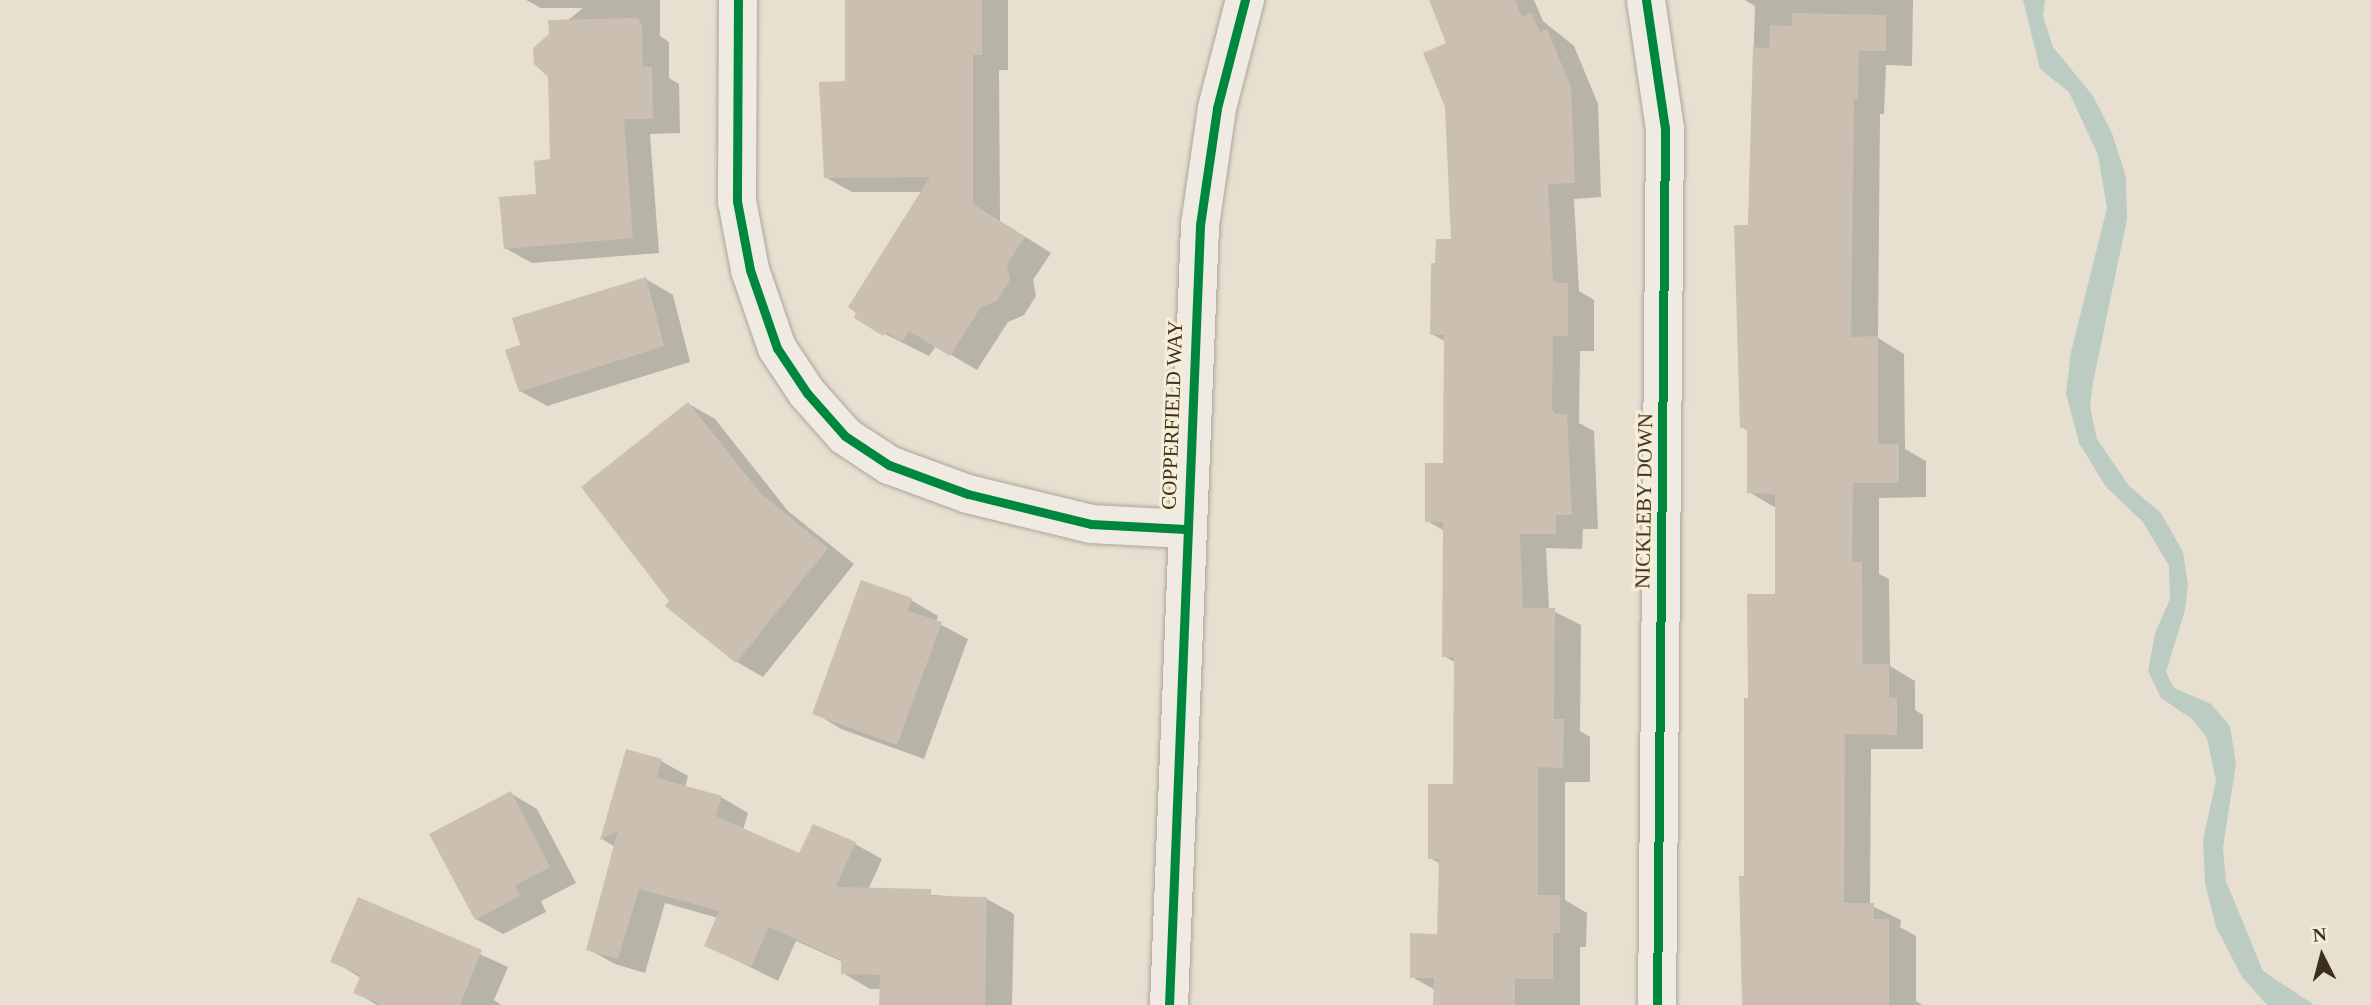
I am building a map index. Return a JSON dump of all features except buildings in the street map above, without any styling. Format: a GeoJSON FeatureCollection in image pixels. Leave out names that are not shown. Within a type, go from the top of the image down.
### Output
{"type":"FeatureCollection","features":[{"type":"Feature","properties":{"kind":"street"},"geometry":{"type":"LineString","coordinates":[[738,0],[737,201],[750,270],[777,348],[807,393],[845,436],[889,466],[968,494],[1091,524],[1185,529]]}},
{"type":"Feature","properties":{"kind":"street","name":"COPPERFIELD WAY"},"geometry":{"type":"LineString","coordinates":[[1168,1005],[1185,529],[1200,225],[1217,108],[1245,0]]}},
{"type":"Feature","properties":{"kind":"street","name":"NICKLEBY DOWN"},"geometry":{"type":"LineString","coordinates":[[1646,0],[1665,128],[1657,1005]]}},
{"type":"Feature","properties":{"kind":"shaded area"},"geometry":{"type":"Polygon","coordinates":[[[2023,0],[2045,0],[2043,16],[2053,47],[2093,96],[2112,133],[2126,177],[2127,219],[2090,407],[2097,439],[2129,486],[2161,513],[2183,552],[2188,585],[2185,610],[2166,672],[2174,688],[2211,704],[2230,726],[2236,764],[2223,847],[2226,881],[2263,971],[2314,1005],[2267,1005],[2242,977],[2216,927],[2205,883],[2203,840],[2216,781],[2207,738],[2192,719],[2161,698],[2148,671],[2155,633],[2170,599],[2169,566],[2143,522],[2106,487],[2079,443],[2066,393],[2071,352],[2107,208],[2098,155],[2069,92],[2040,69],[2023,0]]]}},
{"type":"Feature","properties":{"kind":"cycle path"},"geometry":{"type":"LineString","coordinates":[[738,0],[737,201],[750,270],[777,348],[807,393],[845,436],[889,465],[968,494],[1091,524],[1185,529]]}},
{"type":"Feature","properties":{"kind":"cycle path"},"geometry":{"type":"LineString","coordinates":[[1169,1005],[1200,225],[1217,108],[1245,0]]}},
{"type":"Feature","properties":{"kind":"cycle path"},"geometry":{"type":"LineString","coordinates":[[1646,0],[1665,128],[1657,1005]]}}]}
